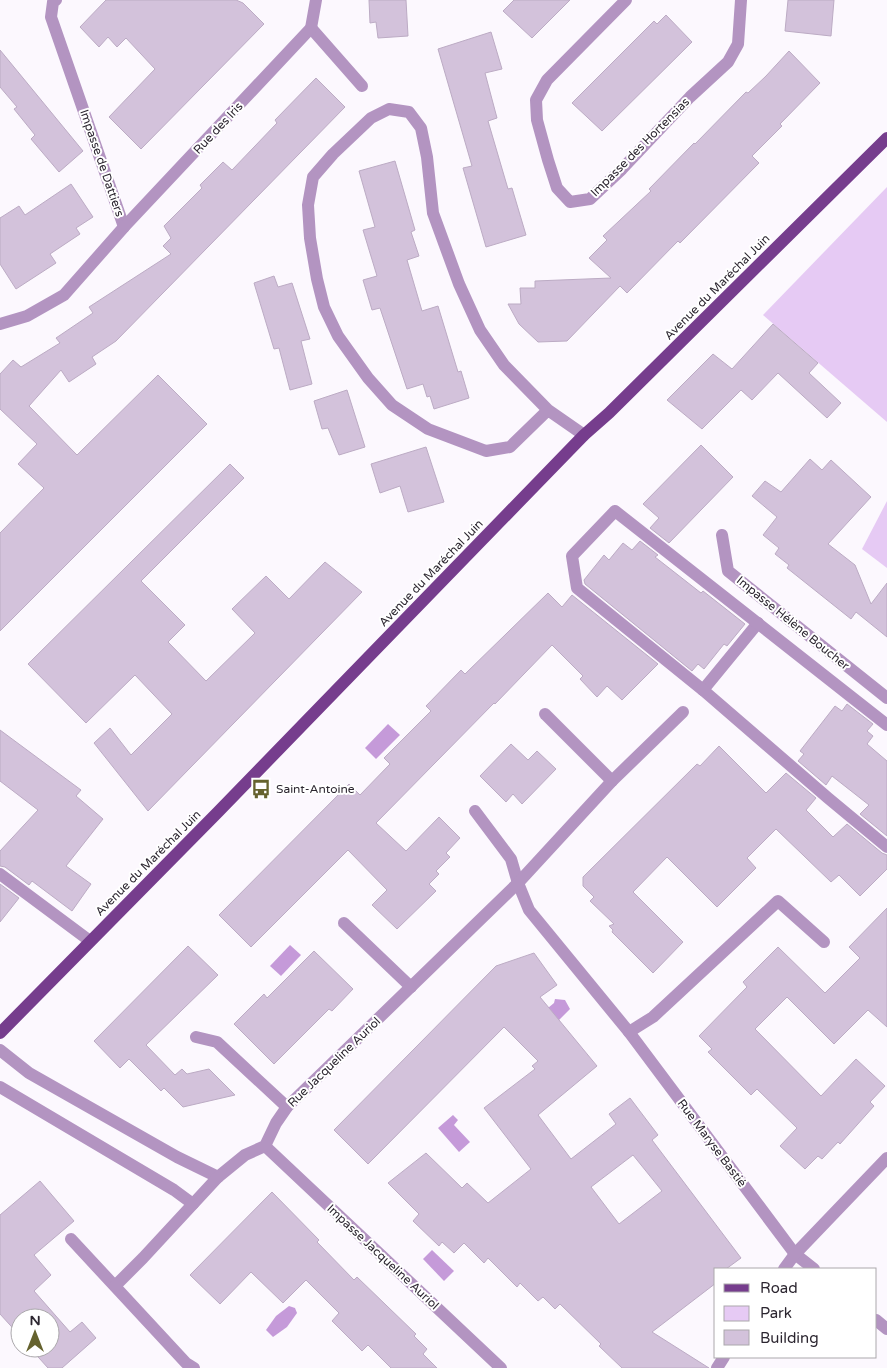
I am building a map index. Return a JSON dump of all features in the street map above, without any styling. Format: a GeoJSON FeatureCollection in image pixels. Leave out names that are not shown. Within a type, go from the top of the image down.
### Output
{"type":"FeatureCollection","features":[{"type":"Feature","properties":{"kind":"main road","name":"Avenue du Maréchal Juin"},"geometry":{"type":"LineString","coordinates":[[0,1033],[584,436],[887,138]]}},
{"type":"Feature","properties":{"kind":"street"},"geometry":{"type":"LineString","coordinates":[[316,0],[311,28],[362,86]]}},
{"type":"Feature","properties":{"kind":"street","name":"Impasse des Hortensias"},"geometry":{"type":"LineString","coordinates":[[626,0],[547,80],[536,100],[537,120],[548,160],[558,188],[570,202],[590,199],[622,169],[690,97],[728,62],[738,44],[741,0]]}},
{"type":"Feature","properties":{"kind":"street","name":"Impasse de Dattiers"},"geometry":{"type":"LineString","coordinates":[[0,324],[27,316],[64,295],[124,227],[51,17],[55,1]]}},
{"type":"Feature","properties":{"kind":"street","name":"Rue des Iris"},"geometry":{"type":"LineString","coordinates":[[124,227],[311,28]]}},
{"type":"Feature","properties":{"kind":"street"},"geometry":{"type":"LineString","coordinates":[[548,410],[510,448],[486,451],[428,429],[392,405],[368,378],[338,336],[324,307],[317,279],[310,238],[308,205],[313,177],[333,154],[372,118],[389,109],[409,112],[422,128],[433,213],[459,284],[480,330],[504,365],[548,410],[584,436]]}},
{"type":"Feature","properties":{"kind":"street"},"geometry":{"type":"LineString","coordinates":[[887,725],[615,511],[572,556],[577,588],[703,690],[828,798],[887,846]]}},
{"type":"Feature","properties":{"kind":"street","name":"Impasse Hélène Boucher"},"geometry":{"type":"LineString","coordinates":[[722,534],[728,571],[887,698]]}},
{"type":"Feature","properties":{"kind":"street"},"geometry":{"type":"LineString","coordinates":[[703,690],[758,622]]}},
{"type":"Feature","properties":{"kind":"street","name":"Rue Jacqueline Auriol"},"geometry":{"type":"LineString","coordinates":[[265,1146],[276,1123],[287,1107],[518,883],[612,781],[683,712]]}},
{"type":"Feature","properties":{"kind":"street"},"geometry":{"type":"LineString","coordinates":[[545,714],[612,781]]}},
{"type":"Feature","properties":{"kind":"street"},"geometry":{"type":"LineString","coordinates":[[474,810],[512,859],[518,883]]}},
{"type":"Feature","properties":{"kind":"street"},"geometry":{"type":"LineString","coordinates":[[0,874],[90,941]]}},
{"type":"Feature","properties":{"kind":"street","name":"Rue Maryse Bastié"},"geometry":{"type":"LineString","coordinates":[[518,883],[529,910],[629,1032],[795,1254],[813,1268]]}},
{"type":"Feature","properties":{"kind":"street"},"geometry":{"type":"LineString","coordinates":[[629,1032],[652,1016],[778,901],[824,942]]}},
{"type":"Feature","properties":{"kind":"street"},"geometry":{"type":"LineString","coordinates":[[344,923],[411,988]]}},
{"type":"Feature","properties":{"kind":"street"},"geometry":{"type":"LineString","coordinates":[[196,1037],[217,1042],[287,1107]]}},
{"type":"Feature","properties":{"kind":"street"},"geometry":{"type":"LineString","coordinates":[[0,1050],[29,1073],[177,1157],[218,1177]]}},
{"type":"Feature","properties":{"kind":"street"},"geometry":{"type":"LineString","coordinates":[[0,1087],[174,1190],[193,1204]]}},
{"type":"Feature","properties":{"kind":"street"},"geometry":{"type":"LineString","coordinates":[[115,1286],[218,1177],[244,1155],[265,1146]]}},
{"type":"Feature","properties":{"kind":"street","name":"Impasse Jacqueline Auriol"},"geometry":{"type":"LineString","coordinates":[[265,1146],[501,1368]]}},
{"type":"Feature","properties":{"kind":"street"},"geometry":{"type":"LineString","coordinates":[[785,1268],[795,1254],[887,1158]]}},
{"type":"Feature","properties":{"kind":"street"},"geometry":{"type":"LineString","coordinates":[[71,1239],[186,1364],[194,1368]]}},
{"type":"Feature","properties":{"kind":"street"},"geometry":{"type":"LineString","coordinates":[[877,1321],[887,1329]]}},
{"type":"Feature","properties":{"kind":"green space"},"geometry":{"type":"Polygon","coordinates":[[[887,187],[887,422],[763,315],[887,187]]]}},
{"type":"Feature","properties":{"kind":"green space"},"geometry":{"type":"Polygon","coordinates":[[[887,501],[887,568],[862,549],[887,501]]]}},
{"type":"Feature","properties":{"kind":"shaded area"},"geometry":{"type":"Polygon","coordinates":[[[388,724],[400,735],[376,759],[365,748],[388,724]]]}},
{"type":"Feature","properties":{"kind":"shaded area"},"geometry":{"type":"Polygon","coordinates":[[[290,945],[301,955],[281,976],[270,966],[290,945]]]}},
{"type":"Feature","properties":{"kind":"shaded area"},"geometry":{"type":"Polygon","coordinates":[[[555,999],[565,1000],[570,1009],[548,1031],[548,1008],[554,1003],[555,999]]]}},
{"type":"Feature","properties":{"kind":"shaded area"},"geometry":{"type":"Polygon","coordinates":[[[453,1115],[458,1120],[454,1125],[470,1142],[459,1152],[438,1128],[453,1115]]]}},
{"type":"Feature","properties":{"kind":"shaded area"},"geometry":{"type":"Polygon","coordinates":[[[432,1250],[454,1271],[444,1281],[423,1259],[432,1250]]]}},
{"type":"Feature","properties":{"kind":"shaded area"},"geometry":{"type":"Polygon","coordinates":[[[289,1306],[295,1308],[297,1313],[287,1327],[273,1337],[266,1330],[276,1316],[289,1306]]]}},
{"type":"Feature","properties":{"kind":"building"},"geometry":{"type":"Polygon","coordinates":[[[106,0],[236,0],[243,3],[264,24],[141,149],[109,117],[155,69],[126,38],[117,47],[108,37],[99,47],[80,27],[106,0]]]}},
{"type":"Feature","properties":{"kind":"building"},"geometry":{"type":"Polygon","coordinates":[[[369,0],[406,0],[408,36],[378,38],[376,22],[370,23],[369,0]]]}},
{"type":"Feature","properties":{"kind":"building"},"geometry":{"type":"Polygon","coordinates":[[[514,0],[570,0],[532,38],[503,11],[514,0]]]}},
{"type":"Feature","properties":{"kind":"building"},"geometry":{"type":"Polygon","coordinates":[[[788,0],[834,0],[831,36],[785,31],[788,0]]]}},
{"type":"Feature","properties":{"kind":"building"},"geometry":{"type":"Polygon","coordinates":[[[666,15],[692,42],[602,131],[572,103],[654,21],[657,24],[666,15]]]}},
{"type":"Feature","properties":{"kind":"building"},"geometry":{"type":"Polygon","coordinates":[[[491,32],[502,69],[485,73],[497,118],[488,121],[508,189],[512,188],[526,235],[486,247],[463,168],[472,166],[438,49],[491,32]]]}},
{"type":"Feature","properties":{"kind":"building"},"geometry":{"type":"Polygon","coordinates":[[[0,50],[83,151],[59,172],[31,139],[35,135],[14,109],[17,107],[0,87],[0,50]]]}},
{"type":"Feature","properties":{"kind":"building"},"geometry":{"type":"Polygon","coordinates":[[[789,51],[820,83],[780,124],[782,126],[752,156],[759,163],[680,243],[678,241],[627,293],[620,286],[567,341],[538,342],[519,324],[508,304],[521,304],[520,288],[535,288],[535,281],[611,278],[589,258],[607,240],[603,236],[651,191],[649,189],[694,143],[746,92],[748,93],[766,76],[789,51]]]}},
{"type":"Feature","properties":{"kind":"building"},"geometry":{"type":"Polygon","coordinates":[[[316,78],[345,107],[116,341],[92,357],[96,364],[69,382],[61,370],[29,406],[77,455],[158,375],[207,424],[0,631],[0,533],[44,488],[18,464],[37,444],[0,409],[0,374],[13,360],[21,367],[60,343],[56,338],[93,313],[89,307],[171,254],[163,246],[171,238],[164,226],[202,188],[200,185],[223,162],[232,170],[277,123],[275,120],[316,78]]]}},
{"type":"Feature","properties":{"kind":"building"},"geometry":{"type":"Polygon","coordinates":[[[395,161],[415,230],[411,232],[419,256],[407,260],[422,311],[438,306],[458,372],[461,371],[469,398],[434,409],[430,396],[427,397],[423,384],[407,389],[380,308],[372,310],[363,280],[377,276],[363,230],[375,227],[359,171],[395,161]]]}},
{"type":"Feature","properties":{"kind":"building"},"geometry":{"type":"Polygon","coordinates":[[[71,184],[93,217],[76,228],[80,234],[50,254],[56,263],[16,289],[0,264],[0,218],[19,206],[25,215],[71,184]]]}},
{"type":"Feature","properties":{"kind":"building"},"geometry":{"type":"Polygon","coordinates":[[[274,276],[278,287],[292,283],[310,339],[301,341],[312,384],[290,390],[279,348],[274,349],[254,283],[274,276]]]}},
{"type":"Feature","properties":{"kind":"building"},"geometry":{"type":"Polygon","coordinates":[[[773,324],[818,363],[809,373],[841,403],[827,418],[778,373],[752,400],[741,390],[702,429],[667,400],[713,354],[732,369],[773,324]]]}},
{"type":"Feature","properties":{"kind":"building"},"geometry":{"type":"Polygon","coordinates":[[[347,390],[365,447],[339,455],[328,428],[322,429],[314,401],[347,390]]]}},
{"type":"Feature","properties":{"kind":"building"},"geometry":{"type":"Polygon","coordinates":[[[701,445],[733,477],[669,543],[650,528],[659,518],[643,504],[701,445]]]}},
{"type":"Feature","properties":{"kind":"building"},"geometry":{"type":"Polygon","coordinates":[[[426,447],[444,502],[408,512],[400,486],[380,493],[371,464],[426,447]]]}},
{"type":"Feature","properties":{"kind":"building"},"geometry":{"type":"Polygon","coordinates":[[[810,459],[822,470],[831,460],[871,497],[828,544],[855,565],[871,604],[887,583],[887,637],[856,612],[851,619],[787,568],[789,565],[775,554],[779,548],[763,535],[777,517],[752,496],[765,481],[781,492],[810,459]]]}},
{"type":"Feature","properties":{"kind":"building"},"geometry":{"type":"Polygon","coordinates":[[[230,464],[244,478],[141,581],[185,625],[168,642],[206,681],[255,633],[232,609],[266,576],[289,599],[325,562],[362,592],[148,811],[94,743],[110,728],[131,755],[172,714],[135,675],[86,723],[28,664],[230,464]]]}},
{"type":"Feature","properties":{"kind":"building"},"geometry":{"type":"Polygon","coordinates":[[[640,541],[658,555],[655,557],[745,624],[727,646],[724,644],[704,669],[698,664],[692,671],[585,584],[584,580],[604,555],[609,560],[623,543],[632,550],[640,541]]]}},
{"type":"Feature","properties":{"kind":"building"},"geometry":{"type":"Polygon","coordinates":[[[548,593],[562,607],[572,595],[658,664],[622,700],[607,686],[597,697],[580,679],[583,676],[552,645],[376,823],[406,851],[439,817],[460,838],[446,853],[450,857],[436,871],[439,874],[429,884],[436,891],[397,929],[372,905],[387,890],[348,850],[251,947],[219,915],[349,784],[360,795],[390,764],[384,758],[431,711],[426,706],[461,670],[465,674],[548,593]]]}},
{"type":"Feature","properties":{"kind":"building"},"geometry":{"type":"Polygon","coordinates":[[[847,704],[873,724],[867,731],[873,736],[867,744],[887,761],[887,836],[860,814],[869,805],[832,776],[826,785],[798,761],[804,754],[800,751],[835,706],[842,711],[847,704]]]}},
{"type":"Feature","properties":{"kind":"building"},"geometry":{"type":"Polygon","coordinates":[[[0,730],[81,790],[76,796],[103,819],[66,866],[91,884],[72,911],[32,881],[29,885],[5,867],[0,866],[0,851],[38,810],[0,781],[0,730]]]}},
{"type":"Feature","properties":{"kind":"building"},"geometry":{"type":"Polygon","coordinates":[[[511,744],[528,760],[537,751],[556,769],[522,804],[513,794],[506,802],[480,776],[511,744]]]}},
{"type":"Feature","properties":{"kind":"building"},"geometry":{"type":"Polygon","coordinates":[[[719,746],[766,793],[786,773],[816,798],[806,810],[833,837],[847,824],[887,855],[887,869],[860,896],[839,875],[831,882],[776,829],[747,858],[756,868],[717,907],[667,857],[633,892],[683,942],[653,973],[612,932],[613,930],[609,926],[614,924],[590,901],[594,897],[583,886],[583,877],[697,764],[700,766],[719,746]]]}},
{"type":"Feature","properties":{"kind":"building"},"geometry":{"type":"Polygon","coordinates":[[[0,884],[19,898],[0,922],[0,884]]]}},
{"type":"Feature","properties":{"kind":"building"},"geometry":{"type":"Polygon","coordinates":[[[887,908],[887,1027],[868,1010],[834,1044],[787,997],[755,1029],[821,1096],[856,1059],[885,1086],[870,1102],[874,1106],[840,1144],[838,1142],[822,1159],[818,1156],[805,1169],[780,1146],[797,1128],[757,1089],[751,1095],[708,1052],[712,1049],[699,1036],[747,987],[743,982],[778,947],[825,993],[860,958],[849,947],[887,908]]]}},
{"type":"Feature","properties":{"kind":"building"},"geometry":{"type":"Polygon","coordinates":[[[188,946],[218,975],[146,1045],[175,1075],[182,1069],[187,1074],[209,1069],[235,1095],[183,1107],[164,1088],[161,1091],[129,1059],[120,1068],[94,1041],[188,946]]]}},
{"type":"Feature","properties":{"kind":"building"},"geometry":{"type":"Polygon","coordinates":[[[314,951],[353,989],[332,1011],[329,1009],[274,1064],[234,1024],[264,994],[267,998],[314,951]]]}},
{"type":"Feature","properties":{"kind":"building"},"geometry":{"type":"Polygon","coordinates":[[[534,953],[557,985],[540,997],[597,1066],[538,1115],[571,1159],[616,1124],[609,1114],[630,1098],[658,1135],[652,1140],[741,1258],[727,1268],[714,1268],[714,1285],[652,1332],[709,1368],[622,1368],[599,1346],[601,1344],[560,1304],[555,1309],[543,1297],[538,1301],[520,1283],[517,1287],[488,1258],[484,1263],[464,1243],[454,1253],[442,1242],[439,1246],[413,1221],[419,1214],[388,1183],[426,1153],[462,1188],[467,1183],[488,1203],[531,1169],[484,1108],[535,1069],[532,1066],[538,1061],[504,1027],[368,1164],[334,1130],[496,966],[534,953]],[[633,1155],[591,1187],[619,1224],[662,1191],[633,1155]]]}},
{"type":"Feature","properties":{"kind":"building"},"geometry":{"type":"Polygon","coordinates":[[[40,1181],[74,1221],[34,1255],[51,1275],[34,1291],[49,1308],[10,1308],[10,1325],[0,1314],[0,1215],[40,1181]]]}},
{"type":"Feature","properties":{"kind":"building"},"geometry":{"type":"Polygon","coordinates":[[[272,1192],[319,1240],[317,1242],[354,1280],[357,1277],[416,1334],[414,1336],[427,1349],[423,1354],[437,1368],[391,1368],[368,1345],[362,1351],[332,1321],[339,1313],[306,1280],[283,1303],[251,1272],[220,1304],[190,1275],[272,1192]]]}},
{"type":"Feature","properties":{"kind":"building"},"geometry":{"type":"Polygon","coordinates":[[[60,1321],[70,1332],[82,1322],[96,1338],[62,1368],[48,1368],[39,1358],[60,1358],[60,1321]]]}},
{"type":"Feature","properties":{"kind":"place","name":"Saint-Antoine"},"geometry":{"type":"Point","coordinates":[261,789]}}]}
